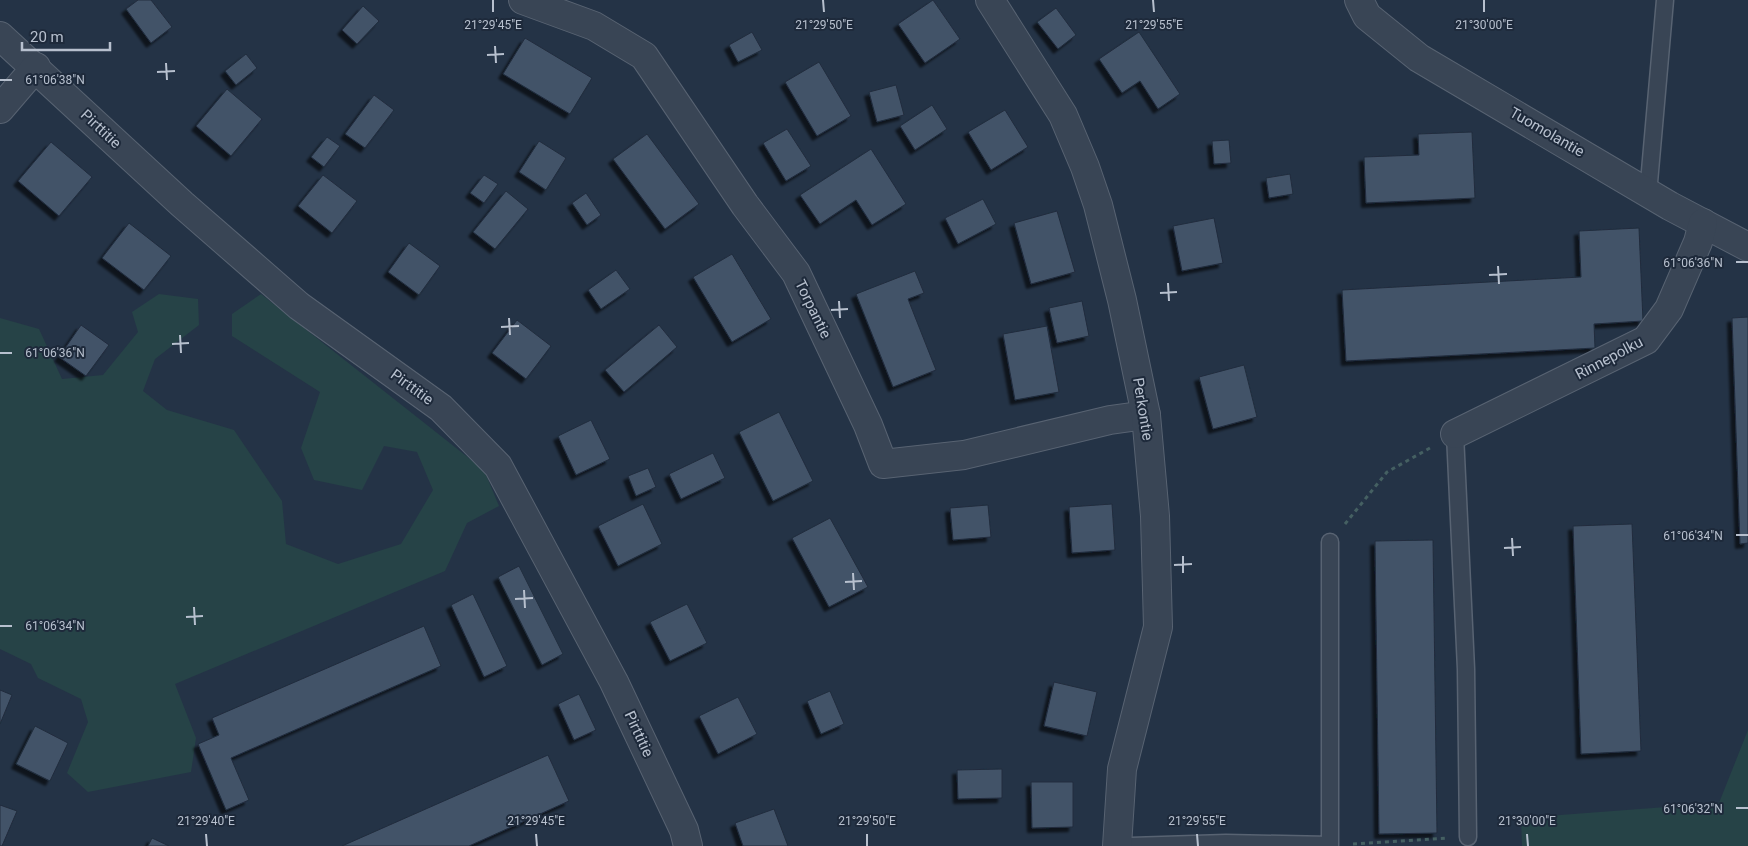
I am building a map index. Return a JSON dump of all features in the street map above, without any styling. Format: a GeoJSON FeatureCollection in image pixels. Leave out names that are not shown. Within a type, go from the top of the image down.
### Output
{"type":"FeatureCollection","features":[{"type":"Feature","properties":{"kind":"street","name":"Torpantie"},"geometry":{"type":"LineString","coordinates":[[523,0],[594,26],[644,56],[745,205],[796,273],[868,425],[883,464],[964,455],[1110,420],[1146,415]]}},
{"type":"Feature","properties":{"kind":"street","name":"Perkontie"},"geometry":{"type":"LineString","coordinates":[[990,0],[1063,115],[1085,167],[1098,205],[1122,300],[1146,415],[1156,516],[1158,627],[1122,769],[1117,846]]}},
{"type":"Feature","properties":{"kind":"street","name":"Tuomolantie"},"geometry":{"type":"LineString","coordinates":[[1359,0],[1367,16],[1419,58],[1648,194],[1748,247]]}},
{"type":"Feature","properties":{"kind":"street","name":"Pirttitie"},"geometry":{"type":"LineString","coordinates":[[0,36],[36,67],[182,204],[299,306],[441,408],[498,466],[614,682],[684,830],[688,846]]}},
{"type":"Feature","properties":{"kind":"street"},"geometry":{"type":"LineString","coordinates":[[0,109],[36,67]]}},
{"type":"Feature","properties":{"kind":"street","name":"Rinnepolku"},"geometry":{"type":"LineString","coordinates":[[1455,434],[1646,340],[1670,309],[1698,242],[1702,223]]}},
{"type":"Feature","properties":{"kind":"lane"},"geometry":{"type":"LineString","coordinates":[[1648,194],[1665,0]]}},
{"type":"Feature","properties":{"kind":"lane"},"geometry":{"type":"LineString","coordinates":[[1455,434],[1466,669],[1468,837]]}},
{"type":"Feature","properties":{"kind":"lane"},"geometry":{"type":"LineString","coordinates":[[1131,846],[1226,844],[1330,845],[1330,542]]}},
{"type":"Feature","properties":{"kind":"path"},"geometry":{"type":"LineString","coordinates":[[1330,542],[1387,472],[1455,434]]}},
{"type":"Feature","properties":{"kind":"path"},"geometry":{"type":"LineString","coordinates":[[1330,845],[1468,837]]}},
{"type":"Feature","properties":{"kind":"green space"},"geometry":{"type":"Polygon","coordinates":[[[159,294],[198,299],[199,325],[155,359],[143,391],[167,410],[234,430],[282,501],[286,544],[338,564],[401,544],[433,490],[417,452],[384,446],[362,490],[314,480],[301,448],[320,392],[232,336],[232,314],[261,294],[484,470],[499,506],[467,523],[445,571],[175,684],[196,738],[191,772],[88,792],[67,773],[88,722],[81,699],[38,678],[31,664],[0,649],[0,318],[39,329],[62,379],[103,375],[138,332],[132,312],[159,294]]]}},
{"type":"Feature","properties":{"kind":"green space"},"geometry":{"type":"Polygon","coordinates":[[[1748,730],[1748,846],[1522,846],[1521,818],[1719,803],[1748,730]]]}},
{"type":"Feature","properties":{"kind":"building"},"geometry":{"type":"Polygon","coordinates":[[[138,0],[151,0],[172,27],[151,43],[126,9],[138,0]]]}},
{"type":"Feature","properties":{"kind":"building"},"geometry":{"type":"Polygon","coordinates":[[[933,0],[960,39],[925,63],[898,24],[933,0]]]}},
{"type":"Feature","properties":{"kind":"building"},"geometry":{"type":"Polygon","coordinates":[[[363,6],[379,21],[357,44],[342,30],[363,6]]]}},
{"type":"Feature","properties":{"kind":"building"},"geometry":{"type":"Polygon","coordinates":[[[1056,8],[1076,35],[1058,49],[1037,22],[1056,8]]]}},
{"type":"Feature","properties":{"kind":"building"},"geometry":{"type":"Polygon","coordinates":[[[752,32],[762,50],[738,62],[729,45],[752,32]]]}},
{"type":"Feature","properties":{"kind":"building"},"geometry":{"type":"Polygon","coordinates":[[[1139,32],[1180,94],[1158,109],[1140,81],[1122,93],[1099,59],[1139,32]]]}},
{"type":"Feature","properties":{"kind":"building"},"geometry":{"type":"Polygon","coordinates":[[[525,38],[592,78],[570,114],[503,74],[525,38]]]}},
{"type":"Feature","properties":{"kind":"building"},"geometry":{"type":"Polygon","coordinates":[[[246,54],[257,68],[236,85],[225,71],[246,54]]]}},
{"type":"Feature","properties":{"kind":"building"},"geometry":{"type":"Polygon","coordinates":[[[819,62],[851,116],[817,136],[785,82],[819,62]]]}},
{"type":"Feature","properties":{"kind":"building"},"geometry":{"type":"Polygon","coordinates":[[[896,85],[904,115],[877,122],[869,92],[896,85]]]}},
{"type":"Feature","properties":{"kind":"building"},"geometry":{"type":"Polygon","coordinates":[[[227,89],[262,119],[231,156],[196,126],[227,89]]]}},
{"type":"Feature","properties":{"kind":"building"},"geometry":{"type":"Polygon","coordinates":[[[374,95],[394,110],[365,148],[345,134],[374,95]]]}},
{"type":"Feature","properties":{"kind":"building"},"geometry":{"type":"Polygon","coordinates":[[[932,105],[947,129],[915,150],[900,126],[932,105]]]}},
{"type":"Feature","properties":{"kind":"building"},"geometry":{"type":"Polygon","coordinates":[[[1005,110],[1028,147],[991,170],[968,132],[1005,110]]]}},
{"type":"Feature","properties":{"kind":"building"},"geometry":{"type":"Polygon","coordinates":[[[787,129],[811,166],[786,181],[763,143],[787,129]]]}},
{"type":"Feature","properties":{"kind":"building"},"geometry":{"type":"Polygon","coordinates":[[[1472,132],[1475,198],[1366,203],[1364,157],[1419,155],[1418,134],[1472,132]]]}},
{"type":"Feature","properties":{"kind":"building"},"geometry":{"type":"Polygon","coordinates":[[[647,134],[699,204],[665,229],[613,159],[647,134]]]}},
{"type":"Feature","properties":{"kind":"building"},"geometry":{"type":"Polygon","coordinates":[[[327,137],[340,146],[324,167],[311,157],[327,137]]]}},
{"type":"Feature","properties":{"kind":"building"},"geometry":{"type":"Polygon","coordinates":[[[1229,140],[1231,163],[1214,164],[1212,141],[1229,140]]]}},
{"type":"Feature","properties":{"kind":"building"},"geometry":{"type":"Polygon","coordinates":[[[539,141],[566,158],[546,190],[519,172],[539,141]]]}},
{"type":"Feature","properties":{"kind":"building"},"geometry":{"type":"Polygon","coordinates":[[[51,142],[92,177],[59,216],[18,181],[51,142]]]}},
{"type":"Feature","properties":{"kind":"building"},"geometry":{"type":"Polygon","coordinates":[[[871,149],[906,204],[872,225],[856,200],[820,224],[800,195],[871,149]]]}},
{"type":"Feature","properties":{"kind":"building"},"geometry":{"type":"Polygon","coordinates":[[[1290,174],[1293,194],[1269,198],[1266,178],[1290,174]]]}},
{"type":"Feature","properties":{"kind":"building"},"geometry":{"type":"Polygon","coordinates":[[[323,175],[357,201],[332,233],[298,206],[323,175]]]}},
{"type":"Feature","properties":{"kind":"building"},"geometry":{"type":"Polygon","coordinates":[[[484,175],[498,184],[484,203],[470,193],[484,175]]]}},
{"type":"Feature","properties":{"kind":"building"},"geometry":{"type":"Polygon","coordinates":[[[506,191],[528,209],[495,249],[473,232],[506,191]]]}},
{"type":"Feature","properties":{"kind":"building"},"geometry":{"type":"Polygon","coordinates":[[[586,193],[601,215],[587,225],[572,203],[586,193]]]}},
{"type":"Feature","properties":{"kind":"building"},"geometry":{"type":"Polygon","coordinates":[[[983,199],[996,224],[958,244],[945,218],[983,199]]]}},
{"type":"Feature","properties":{"kind":"building"},"geometry":{"type":"Polygon","coordinates":[[[1057,211],[1075,272],[1031,284],[1014,223],[1057,211]]]}},
{"type":"Feature","properties":{"kind":"building"},"geometry":{"type":"Polygon","coordinates":[[[1214,218],[1223,263],[1182,271],[1173,226],[1214,218]]]}},
{"type":"Feature","properties":{"kind":"building"},"geometry":{"type":"Polygon","coordinates":[[[129,223],[171,256],[144,290],[102,258],[129,223]]]}},
{"type":"Feature","properties":{"kind":"building"},"geometry":{"type":"Polygon","coordinates":[[[1639,228],[1643,321],[1594,324],[1595,348],[1346,361],[1342,290],[1581,277],[1579,231],[1639,228]]]}},
{"type":"Feature","properties":{"kind":"building"},"geometry":{"type":"Polygon","coordinates":[[[409,243],[440,266],[419,295],[388,272],[409,243]]]}},
{"type":"Feature","properties":{"kind":"building"},"geometry":{"type":"Polygon","coordinates":[[[732,254],[771,319],[732,342],[693,277],[732,254]]]}},
{"type":"Feature","properties":{"kind":"building"},"geometry":{"type":"Polygon","coordinates":[[[616,270],[630,289],[601,309],[588,290],[616,270]]]}},
{"type":"Feature","properties":{"kind":"building"},"geometry":{"type":"Polygon","coordinates":[[[915,271],[924,293],[908,299],[936,370],[893,387],[856,294],[915,271]]]}},
{"type":"Feature","properties":{"kind":"building"},"geometry":{"type":"Polygon","coordinates":[[[1082,301],[1089,336],[1057,343],[1049,308],[1082,301]]]}},
{"type":"Feature","properties":{"kind":"building"},"geometry":{"type":"Polygon","coordinates":[[[1748,317],[1748,543],[1740,544],[1732,318],[1748,317]]]}},
{"type":"Feature","properties":{"kind":"building"},"geometry":{"type":"Polygon","coordinates":[[[517,320],[551,346],[526,379],[492,353],[517,320]]]}},
{"type":"Feature","properties":{"kind":"building"},"geometry":{"type":"Polygon","coordinates":[[[81,325],[109,345],[86,376],[59,357],[81,325]]]}},
{"type":"Feature","properties":{"kind":"building"},"geometry":{"type":"Polygon","coordinates":[[[659,325],[677,347],[624,392],[605,370],[659,325]]]}},
{"type":"Feature","properties":{"kind":"building"},"geometry":{"type":"Polygon","coordinates":[[[1047,326],[1059,392],[1015,400],[1003,334],[1047,326]]]}},
{"type":"Feature","properties":{"kind":"building"},"geometry":{"type":"Polygon","coordinates":[[[1244,365],[1257,417],[1213,429],[1199,377],[1244,365]]]}},
{"type":"Feature","properties":{"kind":"building"},"geometry":{"type":"Polygon","coordinates":[[[779,412],[813,481],[773,501],[739,432],[779,412]]]}},
{"type":"Feature","properties":{"kind":"building"},"geometry":{"type":"Polygon","coordinates":[[[591,420],[610,459],[576,475],[558,436],[591,420]]]}},
{"type":"Feature","properties":{"kind":"building"},"geometry":{"type":"Polygon","coordinates":[[[713,453],[725,478],[681,499],[669,474],[713,453]]]}},
{"type":"Feature","properties":{"kind":"building"},"geometry":{"type":"Polygon","coordinates":[[[648,468],[656,487],[636,496],[628,476],[648,468]]]}},
{"type":"Feature","properties":{"kind":"building"},"geometry":{"type":"Polygon","coordinates":[[[643,504],[662,544],[618,566],[598,526],[643,504]]]}},
{"type":"Feature","properties":{"kind":"building"},"geometry":{"type":"Polygon","coordinates":[[[1112,504],[1115,550],[1072,553],[1069,507],[1112,504]]]}},
{"type":"Feature","properties":{"kind":"building"},"geometry":{"type":"Polygon","coordinates":[[[988,505],[991,537],[953,540],[950,508],[988,505]]]}},
{"type":"Feature","properties":{"kind":"building"},"geometry":{"type":"Polygon","coordinates":[[[830,518],[868,587],[829,607],[792,538],[830,518]]]}},
{"type":"Feature","properties":{"kind":"building"},"geometry":{"type":"Polygon","coordinates":[[[1632,524],[1641,751],[1581,754],[1573,526],[1632,524]]]}},
{"type":"Feature","properties":{"kind":"building"},"geometry":{"type":"Polygon","coordinates":[[[1433,540],[1437,833],[1379,834],[1375,541],[1433,540]]]}},
{"type":"Feature","properties":{"kind":"building"},"geometry":{"type":"Polygon","coordinates":[[[519,566],[563,654],[542,665],[498,577],[519,566]]]}},
{"type":"Feature","properties":{"kind":"building"},"geometry":{"type":"Polygon","coordinates":[[[473,594],[507,666],[484,677],[451,605],[473,594]]]}},
{"type":"Feature","properties":{"kind":"building"},"geometry":{"type":"Polygon","coordinates":[[[687,604],[707,643],[670,661],[650,622],[687,604]]]}},
{"type":"Feature","properties":{"kind":"building"},"geometry":{"type":"Polygon","coordinates":[[[424,626],[441,666],[231,758],[249,800],[226,810],[198,744],[219,735],[212,718],[424,626]]]}},
{"type":"Feature","properties":{"kind":"building"},"geometry":{"type":"Polygon","coordinates":[[[1054,682],[1097,692],[1087,736],[1044,726],[1054,682]]]}},
{"type":"Feature","properties":{"kind":"building"},"geometry":{"type":"Polygon","coordinates":[[[0,690],[12,695],[0,724],[0,690]]]}},
{"type":"Feature","properties":{"kind":"building"},"geometry":{"type":"Polygon","coordinates":[[[830,691],[844,724],[821,734],[807,701],[830,691]]]}},
{"type":"Feature","properties":{"kind":"building"},"geometry":{"type":"Polygon","coordinates":[[[579,694],[596,730],[574,740],[558,704],[579,694]]]}},
{"type":"Feature","properties":{"kind":"building"},"geometry":{"type":"Polygon","coordinates":[[[738,697],[757,734],[718,754],[699,716],[738,697]]]}},
{"type":"Feature","properties":{"kind":"building"},"geometry":{"type":"Polygon","coordinates":[[[35,726],[68,743],[50,781],[16,764],[35,726]]]}},
{"type":"Feature","properties":{"kind":"building"},"geometry":{"type":"Polygon","coordinates":[[[548,755],[569,801],[469,846],[342,846],[548,755]]]}},
{"type":"Feature","properties":{"kind":"building"},"geometry":{"type":"Polygon","coordinates":[[[1002,769],[1002,798],[958,799],[957,770],[1002,769]]]}},
{"type":"Feature","properties":{"kind":"building"},"geometry":{"type":"Polygon","coordinates":[[[1031,782],[1073,782],[1073,827],[1032,828],[1031,782]]]}},
{"type":"Feature","properties":{"kind":"building"},"geometry":{"type":"Polygon","coordinates":[[[0,805],[17,811],[2,846],[0,846],[0,805]]]}},
{"type":"Feature","properties":{"kind":"building"},"geometry":{"type":"Polygon","coordinates":[[[774,809],[788,846],[743,846],[735,823],[774,809]]]}},
{"type":"Feature","properties":{"kind":"building"},"geometry":{"type":"Polygon","coordinates":[[[152,838],[169,846],[148,846],[152,838]]]}}]}
